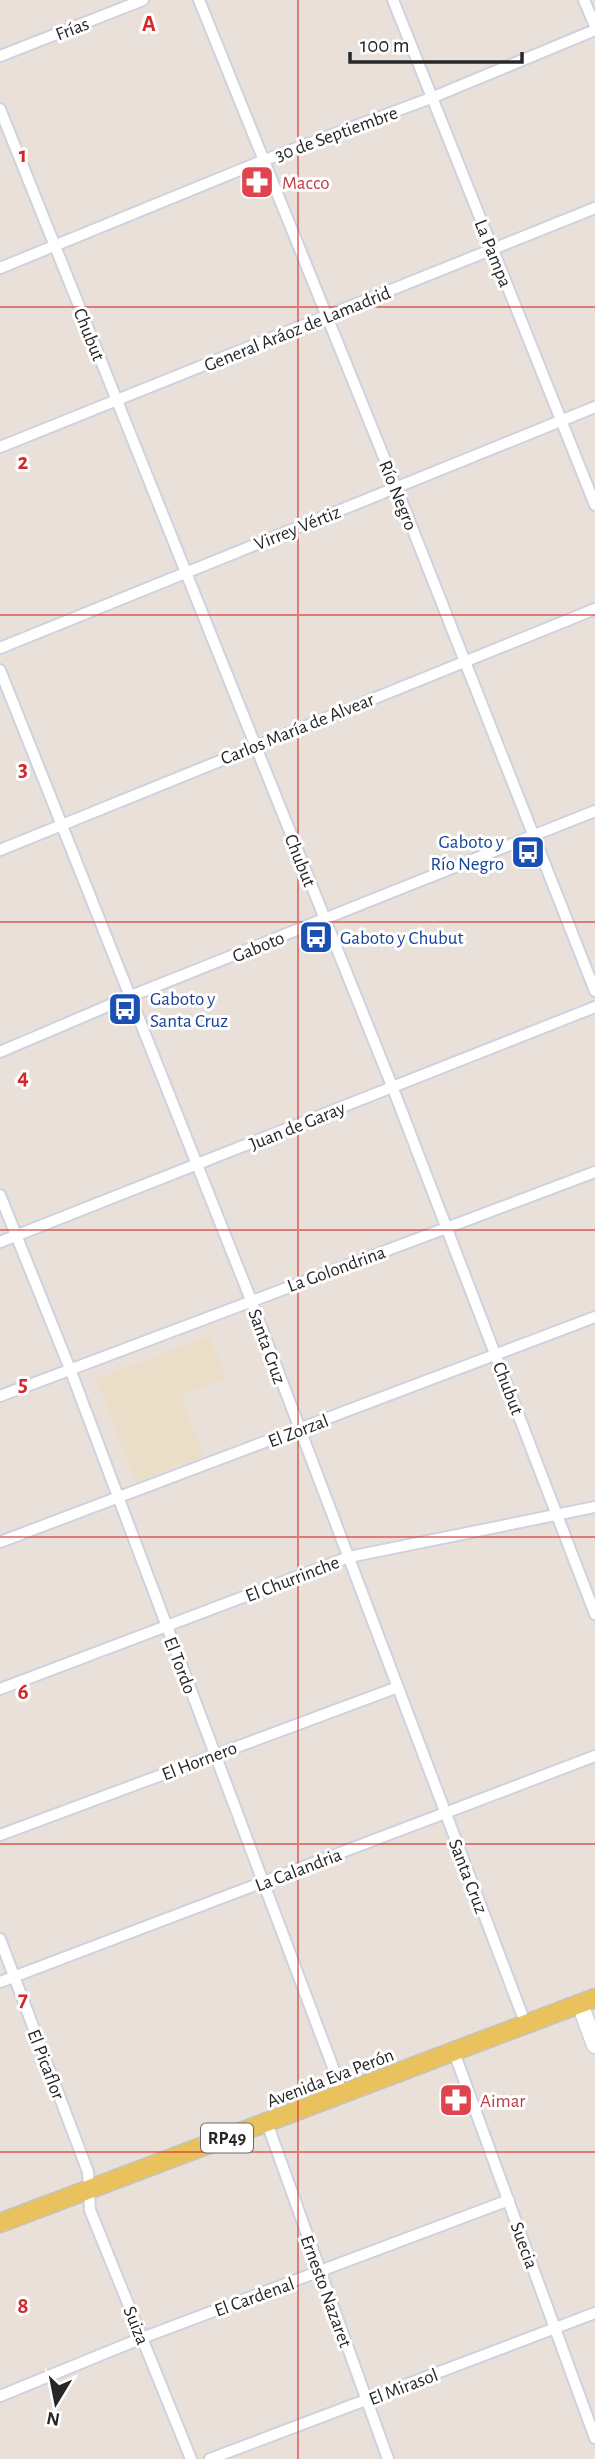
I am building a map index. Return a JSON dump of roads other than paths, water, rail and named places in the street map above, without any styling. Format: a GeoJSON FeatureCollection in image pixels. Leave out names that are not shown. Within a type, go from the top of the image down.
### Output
{"type":"FeatureCollection","features":[{"type":"Feature","properties":{"kind":"main road","name":"Avenida Eva Perón"},"geometry":{"type":"LineString","coordinates":[[0,2223],[587,2001]]}},
{"type":"Feature","properties":{"kind":"street","name":"Frías"},"geometry":{"type":"LineString","coordinates":[[0,56],[143,0]]}},
{"type":"Feature","properties":{"kind":"street","name":"Río Negro"},"geometry":{"type":"LineString","coordinates":[[199,0],[396,487],[595,991]]}},
{"type":"Feature","properties":{"kind":"street","name":"La Pampa"},"geometry":{"type":"LineString","coordinates":[[393,0],[595,505]]}},
{"type":"Feature","properties":{"kind":"street"},"geometry":{"type":"LineString","coordinates":[[584,0],[595,28]]}},
{"type":"Feature","properties":{"kind":"street","name":"30 de Septiembre"},"geometry":{"type":"LineString","coordinates":[[0,268],[262,161],[431,98],[595,28]]}},
{"type":"Feature","properties":{"kind":"street","name":"Chubut"},"geometry":{"type":"LineString","coordinates":[[0,109],[392,1086],[595,1614]]}},
{"type":"Feature","properties":{"kind":"street","name":"General Aráoz de Lamadrid"},"geometry":{"type":"LineString","coordinates":[[0,447],[595,208]]}},
{"type":"Feature","properties":{"kind":"street","name":"Virrey Vértiz"},"geometry":{"type":"LineString","coordinates":[[0,648],[595,407]]}},
{"type":"Feature","properties":{"kind":"street","name":"Carlos María de Alvear"},"geometry":{"type":"LineString","coordinates":[[0,850],[595,609]]}},
{"type":"Feature","properties":{"kind":"street","name":"Santa Cruz"},"geometry":{"type":"LineString","coordinates":[[0,670],[251,1300],[526,2025]]}},
{"type":"Feature","properties":{"kind":"street","name":"Gaboto"},"geometry":{"type":"LineString","coordinates":[[0,1052],[131,996],[595,811]]}},
{"type":"Feature","properties":{"kind":"street","name":"Juan de Garay"},"geometry":{"type":"LineString","coordinates":[[0,1242],[595,1007]]}},
{"type":"Feature","properties":{"kind":"street","name":"La Golondrina"},"geometry":{"type":"LineString","coordinates":[[0,1396],[595,1172]]}},
{"type":"Feature","properties":{"kind":"street","name":"El Tordo"},"geometry":{"type":"LineString","coordinates":[[0,1195],[70,1369],[343,2094]]}},
{"type":"Feature","properties":{"kind":"street","name":"El Zorzal"},"geometry":{"type":"LineString","coordinates":[[0,1542],[595,1317]]}},
{"type":"Feature","properties":{"kind":"street","name":"El Churrinche"},"geometry":{"type":"LineString","coordinates":[[0,1689],[349,1557],[595,1507]]}},
{"type":"Feature","properties":{"kind":"street","name":"El Hornero"},"geometry":{"type":"LineString","coordinates":[[0,1835],[398,1686]]}},
{"type":"Feature","properties":{"kind":"street","name":"La Calandria"},"geometry":{"type":"LineString","coordinates":[[0,1982],[595,1756]]}},
{"type":"Feature","properties":{"kind":"street","name":"El Picaflor"},"geometry":{"type":"LineString","coordinates":[[0,1939],[88,2172],[89,2190]]}},
{"type":"Feature","properties":{"kind":"street"},"geometry":{"type":"LineString","coordinates":[[587,2001],[595,2045]]}},
{"type":"Feature","properties":{"kind":"street","name":"Suecia"},"geometry":{"type":"LineString","coordinates":[[454,2052],[595,2438]]}},
{"type":"Feature","properties":{"kind":"street","name":"Ernesto Nazaret"},"geometry":{"type":"LineString","coordinates":[[267,2123],[388,2459]]}},
{"type":"Feature","properties":{"kind":"street","name":"Suiza"},"geometry":{"type":"LineString","coordinates":[[89,2190],[90,2210],[191,2459]]}},
{"type":"Feature","properties":{"kind":"street","name":"El Cardenal"},"geometry":{"type":"LineString","coordinates":[[0,2396],[142,2338],[509,2200]]}},
{"type":"Feature","properties":{"kind":"street","name":"El Mirasol"},"geometry":{"type":"LineString","coordinates":[[210,2459],[595,2313]]}},
{"type":"Feature","properties":{"kind":"place","name":"Macco"},"geometry":{"type":"Point","coordinates":[257,182]}},
{"type":"Feature","properties":{"kind":"place","name":"Gaboto y Río Negro"},"geometry":{"type":"Point","coordinates":[528,852]}},
{"type":"Feature","properties":{"kind":"place","name":"Gaboto y Chubut"},"geometry":{"type":"Point","coordinates":[316,937]}},
{"type":"Feature","properties":{"kind":"place","name":"Gaboto y Santa Cruz"},"geometry":{"type":"Point","coordinates":[125,1009]}},
{"type":"Feature","properties":{"kind":"place","name":"Aimar"},"geometry":{"type":"Point","coordinates":[456,2100]}}]}
